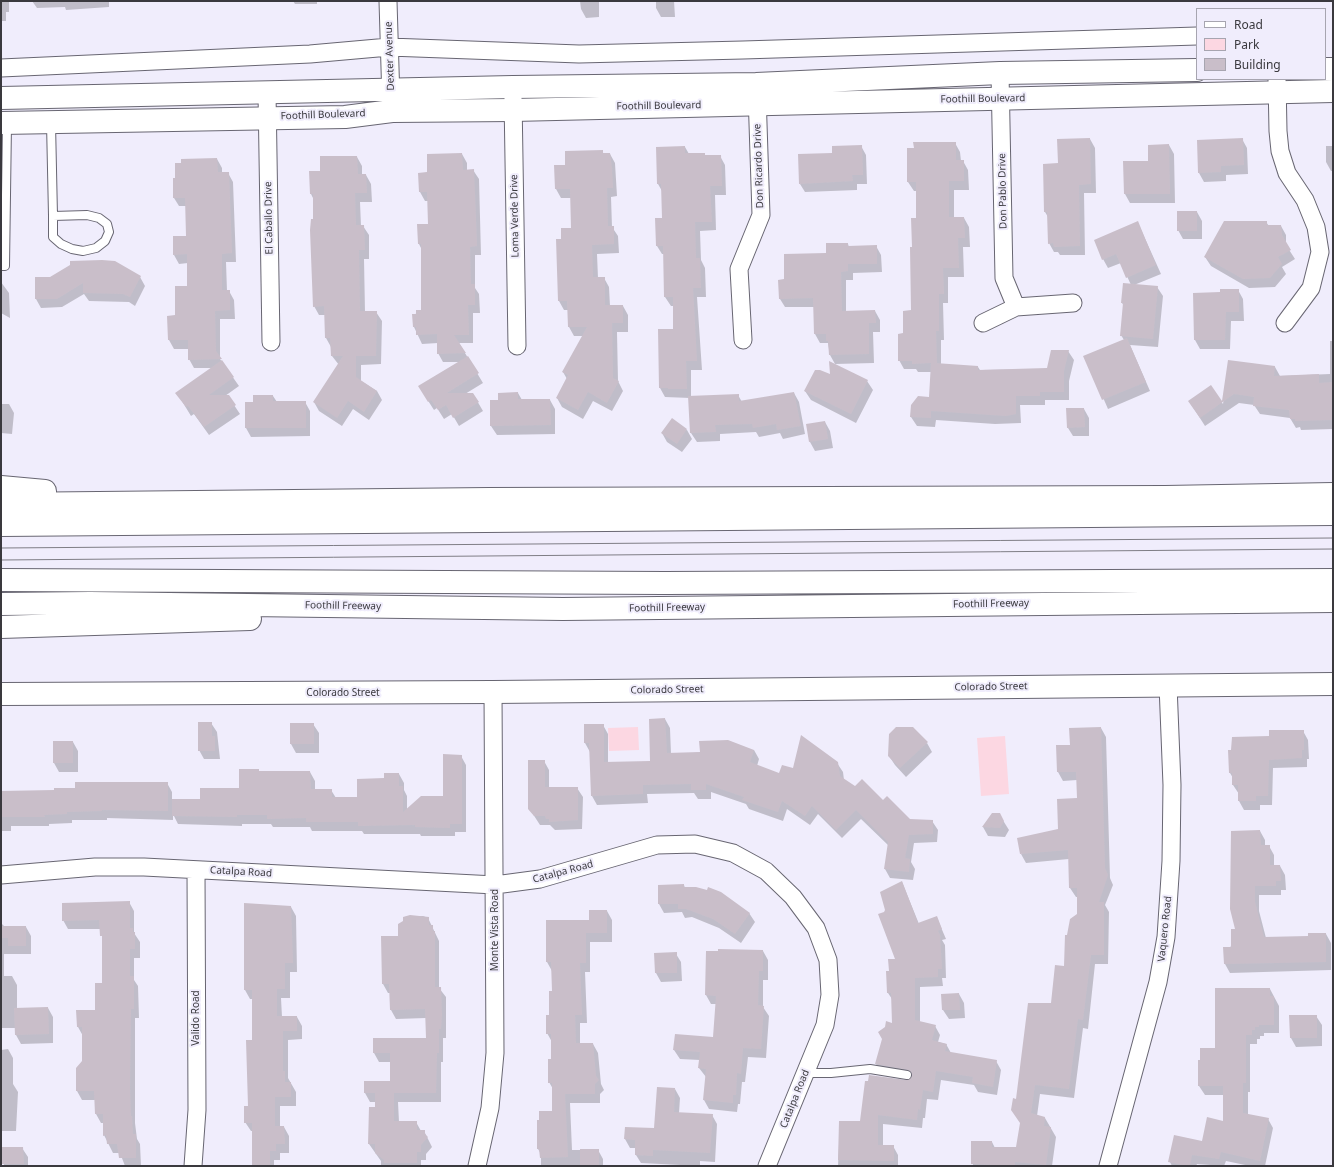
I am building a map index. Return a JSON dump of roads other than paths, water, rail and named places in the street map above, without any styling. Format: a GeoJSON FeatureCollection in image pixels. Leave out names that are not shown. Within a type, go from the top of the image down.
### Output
{"type":"FeatureCollection","features":[{"type":"Feature","properties":{"kind":"main road","name":"Foothill Boulevard"},"geometry":{"type":"LineString","coordinates":[[1,98],[267,93],[513,110],[757,94],[1000,73],[1196,70]]}},
{"type":"Feature","properties":{"kind":"main road","name":"Foothill Boulevard"},"geometry":{"type":"LineString","coordinates":[[4,123],[267,117],[345,117],[391,101],[513,87],[757,94],[1001,98],[1276,86],[1323,87]]}},
{"type":"Feature","properties":{"kind":"main road"},"geometry":{"type":"LineString","coordinates":[[1,487],[156,503]]}},
{"type":"Feature","properties":{"kind":"main road"},"geometry":{"type":"LineString","coordinates":[[1,504],[513,499],[1165,497],[1333,494]]}},
{"type":"Feature","properties":{"kind":"main road"},"geometry":{"type":"LineString","coordinates":[[1,525],[1333,514]]}},
{"type":"Feature","properties":{"kind":"main road"},"geometry":{"type":"LineString","coordinates":[[1,580],[665,583],[1333,580]]}},
{"type":"Feature","properties":{"kind":"main road","name":"Foothill Freeway"},"geometry":{"type":"LineString","coordinates":[[1,604],[90,603],[563,609],[1333,601]]}},
{"type":"Feature","properties":{"kind":"main road"},"geometry":{"type":"LineString","coordinates":[[1,627],[563,609]]}},
{"type":"Feature","properties":{"kind":"main road","name":"Colorado Street"},"geometry":{"type":"LineString","coordinates":[[1,694],[493,692],[1333,684]]}},
{"type":"Feature","properties":{"kind":"street","name":"Dexter Avenue"},"geometry":{"type":"LineString","coordinates":[[388,1],[391,101]]}},
{"type":"Feature","properties":{"kind":"street"},"geometry":{"type":"LineString","coordinates":[[1,68],[310,54],[389,47],[587,54],[1196,36]]}},
{"type":"Feature","properties":{"kind":"street","name":"Don Pablo Drive"},"geometry":{"type":"LineString","coordinates":[[1000,73],[1004,278],[1016,307]]}},
{"type":"Feature","properties":{"kind":"street"},"geometry":{"type":"LineString","coordinates":[[1276,86],[1280,151],[1287,172],[1305,200],[1316,227],[1320,252],[1311,288],[1285,323]]}},
{"type":"Feature","properties":{"kind":"street","name":"Loma Verde Drive"},"geometry":{"type":"LineString","coordinates":[[513,87],[517,346]]}},
{"type":"Feature","properties":{"kind":"street","name":"El Caballo Drive"},"geometry":{"type":"LineString","coordinates":[[267,93],[271,342]]}},
{"type":"Feature","properties":{"kind":"street","name":"Don Ricardo Drive"},"geometry":{"type":"LineString","coordinates":[[743,340],[739,269],[760,215],[757,94]]}},
{"type":"Feature","properties":{"kind":"street"},"geometry":{"type":"LineString","coordinates":[[983,323],[1016,307],[1073,304]]}},
{"type":"Feature","properties":{"kind":"street","name":"Vaquero Road"},"geometry":{"type":"LineString","coordinates":[[1108,1166],[1158,982],[1166,937],[1171,861],[1172,784],[1168,685]]}},
{"type":"Feature","properties":{"kind":"street","name":"Monte Vista Road"},"geometry":{"type":"LineString","coordinates":[[477,1166],[490,1108],[495,1053],[493,692]]}},
{"type":"Feature","properties":{"kind":"street","name":"Catalpa Road"},"geometry":{"type":"LineString","coordinates":[[1,875],[95,867],[144,867],[495,885],[540,879],[657,845],[695,844],[733,853],[766,871],[793,897],[816,928],[828,960],[830,995],[825,1026],[767,1166]]}},
{"type":"Feature","properties":{"kind":"street","name":"Valido Road"},"geometry":{"type":"LineString","coordinates":[[192,1166],[197,1110],[196,870]]}},
{"type":"Feature","properties":{"kind":"lane"},"geometry":{"type":"LineString","coordinates":[[51,122],[53,237],[61,244],[72,249],[83,251],[96,248],[105,241],[109,232],[107,224],[99,218],[87,215],[53,216]]}},
{"type":"Feature","properties":{"kind":"lane"},"geometry":{"type":"LineString","coordinates":[[1,266],[5,266],[4,123]]}},
{"type":"Feature","properties":{"kind":"lane"},"geometry":{"type":"LineString","coordinates":[[806,1073],[831,1073],[870,1069],[907,1075]]}},
{"type":"Feature","properties":{"kind":"tram line"},"geometry":{"type":"LineString","coordinates":[[1,548],[1333,538]]}},
{"type":"Feature","properties":{"kind":"tram line"},"geometry":{"type":"LineString","coordinates":[[1,560],[1333,549]]}}]}
